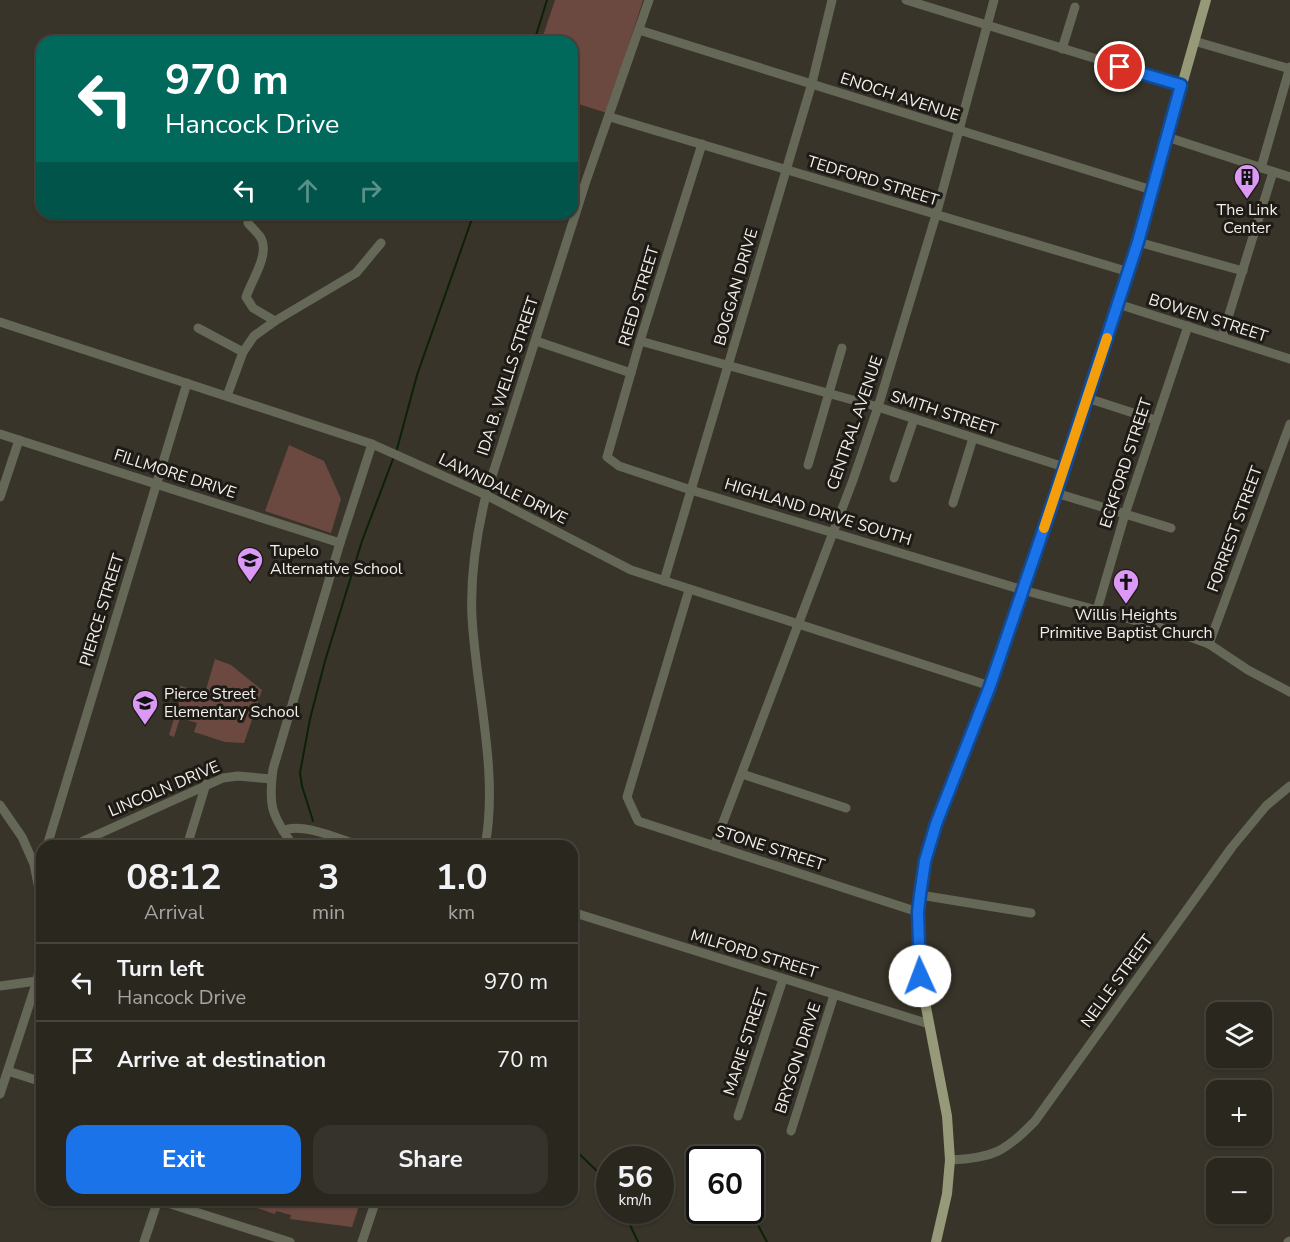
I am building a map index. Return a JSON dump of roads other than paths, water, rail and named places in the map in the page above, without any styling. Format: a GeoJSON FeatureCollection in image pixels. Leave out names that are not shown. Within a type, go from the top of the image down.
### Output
{"type":"FeatureCollection","features":[{"type":"Feature","properties":{"kind":"main road"},"geometry":{"type":"LineString","coordinates":[[936,1242],[947,1194],[950,1160],[947,1116],[920,976],[918,912],[925,861],[936,824],[990,686],[1129,272],[1206,0]]}},
{"type":"Feature","properties":{"kind":"street","name":"IDA B. WELLS STREET"},"geometry":{"type":"LineString","coordinates":[[578,207],[649,0]]}},
{"type":"Feature","properties":{"kind":"street","name":"BOGGAN DRIVE"},"geometry":{"type":"LineString","coordinates":[[664,581],[812,83],[832,0]]}},
{"type":"Feature","properties":{"kind":"street"},"geometry":{"type":"LineString","coordinates":[[906,0],[1181,85]]}},
{"type":"Feature","properties":{"kind":"street","name":"CENTRAL AVENUE"},"geometry":{"type":"LineString","coordinates":[[714,846],[878,407],[960,132],[994,0]]}},
{"type":"Feature","properties":{"kind":"street"},"geometry":{"type":"LineString","coordinates":[[1062,49],[1075,8]]}},
{"type":"Feature","properties":{"kind":"street","name":"ENOCH AVENUE"},"geometry":{"type":"LineString","coordinates":[[639,30],[1152,190]]}},
{"type":"Feature","properties":{"kind":"street"},"geometry":{"type":"LineString","coordinates":[[1194,41],[1290,68],[1261,168]]}},
{"type":"Feature","properties":{"kind":"street","name":"TEDFORD STREET"},"geometry":{"type":"LineString","coordinates":[[610,117],[1129,272]]}},
{"type":"Feature","properties":{"kind":"street"},"geometry":{"type":"LineString","coordinates":[[1167,137],[1290,177]]}},
{"type":"Feature","properties":{"kind":"street","name":"REED STREET"},"geometry":{"type":"LineString","coordinates":[[607,457],[640,341],[702,144]]}},
{"type":"Feature","properties":{"kind":"street"},"geometry":{"type":"LineString","coordinates":[[1222,337],[1273,172]]}},
{"type":"Feature","properties":{"kind":"street","name":"IDA B. WELLS STREET"},"geometry":{"type":"LineString","coordinates":[[486,840],[490,790],[472,617],[474,546],[486,495],[574,219]]}},
{"type":"Feature","properties":{"kind":"street"},"geometry":{"type":"LineString","coordinates":[[248,223],[261,237],[263,245],[262,256],[246,297],[253,308],[275,321]]}},
{"type":"Feature","properties":{"kind":"street"},"geometry":{"type":"LineString","coordinates":[[1138,242],[1243,271]]}},
{"type":"Feature","properties":{"kind":"street"},"geometry":{"type":"LineString","coordinates":[[227,396],[243,352],[254,336],[356,273],[381,243]]}},
{"type":"Feature","properties":{"kind":"street","name":"BOWEN STREET"},"geometry":{"type":"LineString","coordinates":[[1118,304],[1290,360]]}},
{"type":"Feature","properties":{"kind":"street","name":"LAWNDALE DRIVE"},"geometry":{"type":"LineString","coordinates":[[0,322],[372,444],[486,495],[631,570],[990,686]]}},
{"type":"Feature","properties":{"kind":"street","name":"ECKFORD STREET"},"geometry":{"type":"LineString","coordinates":[[1097,610],[1155,420],[1188,326]]}},
{"type":"Feature","properties":{"kind":"street"},"geometry":{"type":"LineString","coordinates":[[198,328],[243,352]]}},
{"type":"Feature","properties":{"kind":"street"},"geometry":{"type":"LineString","coordinates":[[536,341],[631,373]]}},
{"type":"Feature","properties":{"kind":"street","name":"SMITH STREET"},"geometry":{"type":"LineString","coordinates":[[640,341],[878,407],[1064,467]]}},
{"type":"Feature","properties":{"kind":"street"},"geometry":{"type":"LineString","coordinates":[[808,465],[842,348]]}},
{"type":"Feature","properties":{"kind":"street","name":"PIERCE STREET"},"geometry":{"type":"LineString","coordinates":[[49,840],[187,383]]}},
{"type":"Feature","properties":{"kind":"street"},"geometry":{"type":"LineString","coordinates":[[1087,398],[1155,420]]}},
{"type":"Feature","properties":{"kind":"street"},"geometry":{"type":"LineString","coordinates":[[894,478],[914,419]]}},
{"type":"Feature","properties":{"kind":"street","name":"FORREST STREET"},"geometry":{"type":"LineString","coordinates":[[1209,644],[1290,424]]}},
{"type":"Feature","properties":{"kind":"street","name":"FILLMORE DRIVE"},"geometry":{"type":"LineString","coordinates":[[0,434],[340,543]]}},
{"type":"Feature","properties":{"kind":"street"},"geometry":{"type":"LineString","coordinates":[[953,503],[973,438]]}},
{"type":"Feature","properties":{"kind":"street"},"geometry":{"type":"LineString","coordinates":[[0,497],[19,440]]}},
{"type":"Feature","properties":{"kind":"street"},"geometry":{"type":"LineString","coordinates":[[289,840],[272,812],[270,800],[279,744],[372,444]]}},
{"type":"Feature","properties":{"kind":"street","name":"HIGHLAND DRIVE SOUTH"},"geometry":{"type":"LineString","coordinates":[[607,457],[619,466],[691,490],[1023,590],[1177,632],[1209,644],[1248,670],[1290,692]]}},
{"type":"Feature","properties":{"kind":"street"},"geometry":{"type":"LineString","coordinates":[[1056,493],[1172,528]]}},
{"type":"Feature","properties":{"kind":"street","name":"STONE STREET"},"geometry":{"type":"LineString","coordinates":[[689,590],[627,797],[638,821],[918,912]]}},
{"type":"Feature","properties":{"kind":"street"},"geometry":{"type":"LineString","coordinates":[[742,774],[846,808]]}},
{"type":"Feature","properties":{"kind":"street","name":"LINCOLN DRIVE"},"geometry":{"type":"LineString","coordinates":[[85,840],[223,778],[238,776],[272,779]]}},
{"type":"Feature","properties":{"kind":"street"},"geometry":{"type":"LineString","coordinates":[[189,840],[206,784]]}},
{"type":"Feature","properties":{"kind":"street","name":"NELLE STREET"},"geometry":{"type":"LineString","coordinates":[[950,1160],[977,1159],[1001,1151],[1035,1121],[1232,847],[1266,806],[1290,786]]}},
{"type":"Feature","properties":{"kind":"street"},"geometry":{"type":"LineString","coordinates":[[0,805],[36,859]]}},
{"type":"Feature","properties":{"kind":"street"},"geometry":{"type":"LineString","coordinates":[[283,831],[290,828],[304,828],[342,840]]}},
{"type":"Feature","properties":{"kind":"street"},"geometry":{"type":"LineString","coordinates":[[920,895],[1031,913]]}},
{"type":"Feature","properties":{"kind":"street","name":"MILFORD STREET"},"geometry":{"type":"LineString","coordinates":[[578,914],[928,1024]]}},
{"type":"Feature","properties":{"kind":"street","name":"MARIE STREET"},"geometry":{"type":"LineString","coordinates":[[738,1116],[783,979]]}},
{"type":"Feature","properties":{"kind":"street"},"geometry":{"type":"LineString","coordinates":[[0,986],[36,981]]}},
{"type":"Feature","properties":{"kind":"street"},"geometry":{"type":"LineString","coordinates":[[0,1094],[36,984]]}},
{"type":"Feature","properties":{"kind":"street","name":"BRYSON DRIVE"},"geometry":{"type":"LineString","coordinates":[[790,1131],[834,995]]}},
{"type":"Feature","properties":{"kind":"street"},"geometry":{"type":"LineString","coordinates":[[8,1071],[36,1080]]}},
{"type":"Feature","properties":{"kind":"street"},"geometry":{"type":"LineString","coordinates":[[144,1242],[156,1206]]}},
{"type":"Feature","properties":{"kind":"street"},"geometry":{"type":"LineString","coordinates":[[177,1206],[290,1242]]}},
{"type":"Feature","properties":{"kind":"street"},"geometry":{"type":"LineString","coordinates":[[362,1242],[374,1206]]}},
{"type":"Feature","properties":{"kind":"waterway"},"geometry":{"type":"LineString","coordinates":[[536,36],[547,0]]}},
{"type":"Feature","properties":{"kind":"waterway"},"geometry":{"type":"LineString","coordinates":[[397,449],[417,375],[472,219]]}},
{"type":"Feature","properties":{"kind":"waterway"},"geometry":{"type":"LineString","coordinates":[[313,821],[300,773],[310,719],[325,661],[362,541],[393,459]]}},
{"type":"Feature","properties":{"kind":"waterway"},"geometry":{"type":"LineString","coordinates":[[578,1153],[596,1170]]}},
{"type":"Feature","properties":{"kind":"waterway"},"geometry":{"type":"LineString","coordinates":[[630,1224],[638,1242]]}},
{"type":"Feature","properties":{"kind":"waterway"},"geometry":{"type":"LineString","coordinates":[[757,1224],[767,1242]]}},
{"type":"Feature","properties":{"kind":"place","name":"The Link Center"},"geometry":{"type":"Point","coordinates":[1247,200]}},
{"type":"Feature","properties":{"kind":"place","name":"Tupelo Alternative School"},"geometry":{"type":"Point","coordinates":[250,583]}},
{"type":"Feature","properties":{"kind":"place","name":"Willis Heights Primitive Baptist Church"},"geometry":{"type":"Point","coordinates":[1126,605]}},
{"type":"Feature","properties":{"kind":"place","name":"Pierce Street Elementary School"},"geometry":{"type":"Point","coordinates":[145,726]}}]}
